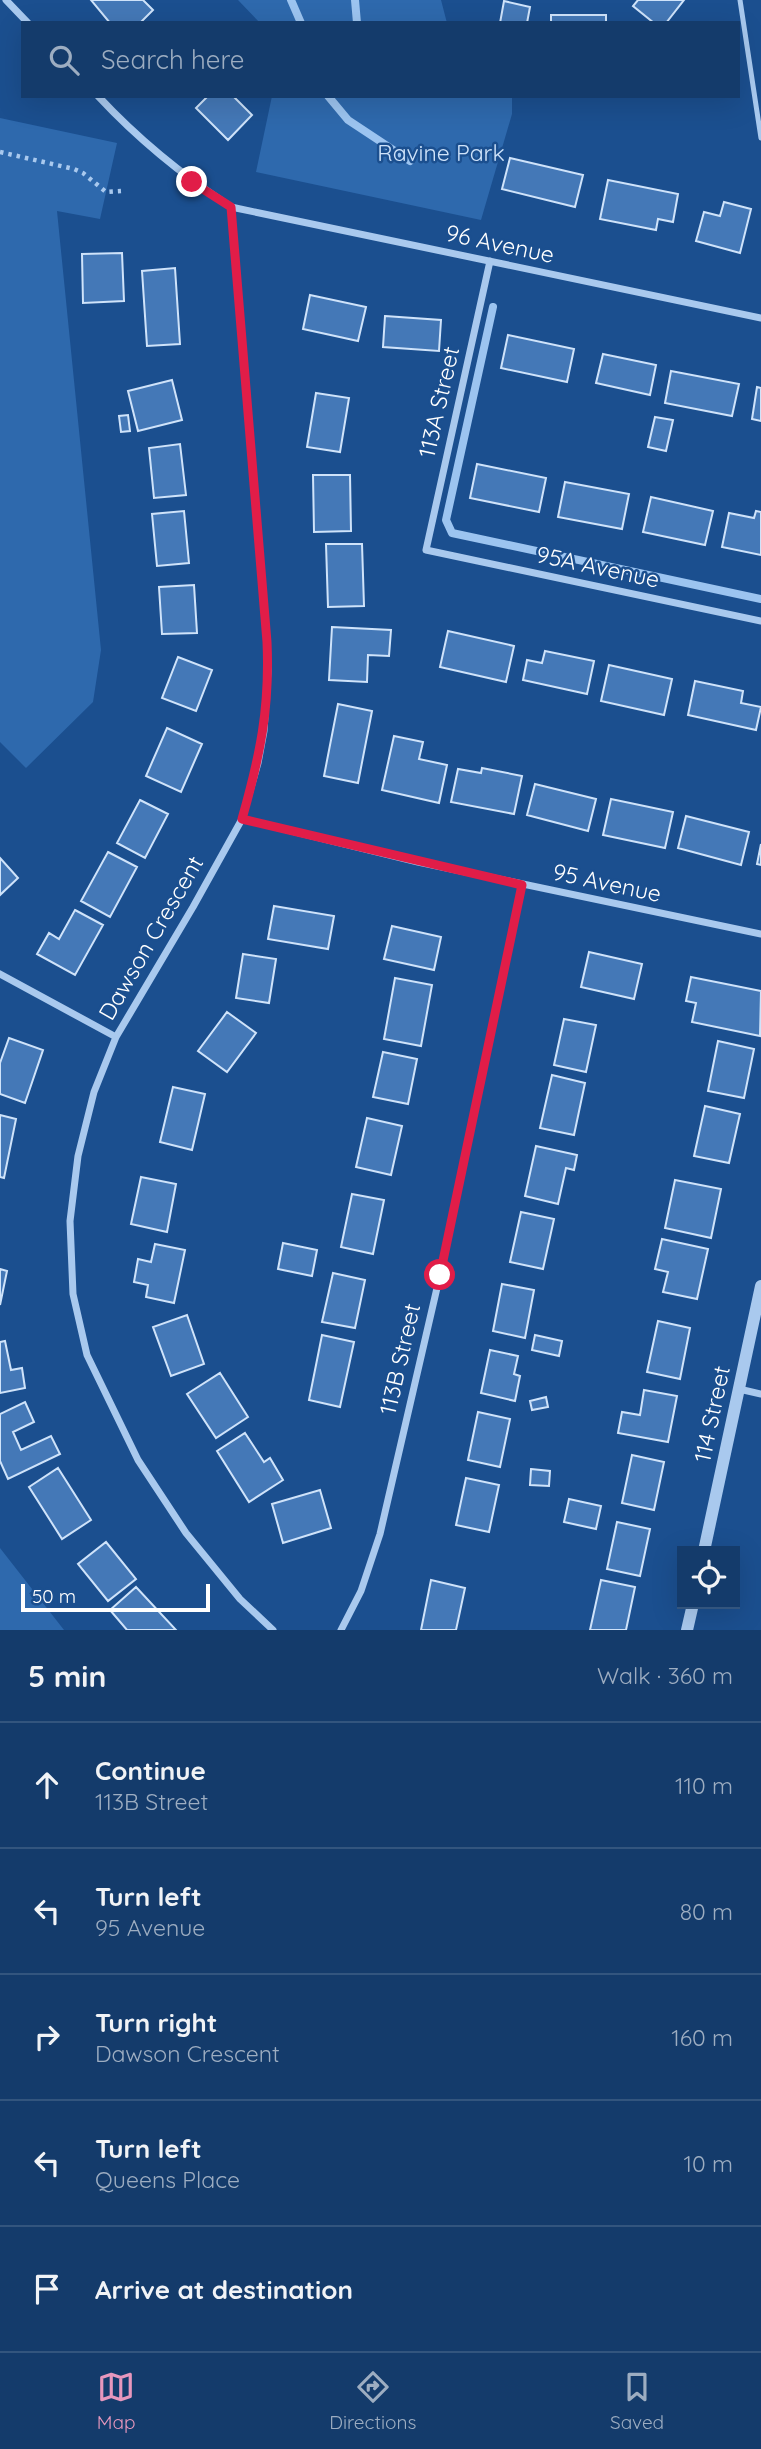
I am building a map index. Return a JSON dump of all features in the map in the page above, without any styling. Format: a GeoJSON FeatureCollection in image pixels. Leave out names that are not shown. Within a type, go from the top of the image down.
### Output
{"type":"FeatureCollection","features":[{"type":"Feature","properties":{"kind":"street"},"geometry":{"type":"LineString","coordinates":[[6,0],[25,21]]}},
{"type":"Feature","properties":{"kind":"street"},"geometry":{"type":"LineString","coordinates":[[100,98],[129,128],[192,182],[231,207]]}},
{"type":"Feature","properties":{"kind":"street","name":"96 Avenue"},"geometry":{"type":"LineString","coordinates":[[231,207],[761,318]]}},
{"type":"Feature","properties":{"kind":"street","name":"Dawson Crescent"},"geometry":{"type":"LineString","coordinates":[[231,207],[268,671],[264,731],[242,819],[116,1037],[94,1092],[78,1156],[70,1221],[73,1294],[87,1355],[138,1460],[179,1523],[240,1599],[273,1630]]}},
{"type":"Feature","properties":{"kind":"street","name":"113A Street"},"geometry":{"type":"LineString","coordinates":[[426,550],[490,261]]}},
{"type":"Feature","properties":{"kind":"street","name":"95A Avenue"},"geometry":{"type":"LineString","coordinates":[[426,550],[761,621]]}},
{"type":"Feature","properties":{"kind":"street","name":"95 Avenue"},"geometry":{"type":"LineString","coordinates":[[242,819],[522,885],[761,934]]}},
{"type":"Feature","properties":{"kind":"street","name":"113B Street"},"geometry":{"type":"LineString","coordinates":[[341,1630],[361,1591],[380,1534],[440,1275],[522,885]]}},
{"type":"Feature","properties":{"kind":"street"},"geometry":{"type":"LineString","coordinates":[[0,974],[116,1037]]}},
{"type":"Feature","properties":{"kind":"street","name":"114 Street"},"geometry":{"type":"LineString","coordinates":[[705,1546],[761,1286]]}},
{"type":"Feature","properties":{"kind":"street"},"geometry":{"type":"LineString","coordinates":[[739,1390],[761,1394]]}},
{"type":"Feature","properties":{"kind":"street"},"geometry":{"type":"LineString","coordinates":[[687,1630],[692,1609]]}},
{"type":"Feature","properties":{"kind":"lane"},"geometry":{"type":"LineString","coordinates":[[740,0],[761,138]]}},
{"type":"Feature","properties":{"kind":"path"},"geometry":{"type":"LineString","coordinates":[[0,152],[74,169],[106,192],[121,191]]}},
{"type":"Feature","properties":{"kind":"green space"},"geometry":{"type":"Polygon","coordinates":[[[238,0],[441,0],[446,21],[258,21],[238,0]]]}},
{"type":"Feature","properties":{"kind":"green space","name":"Ravine Park"},"geometry":{"type":"Polygon","coordinates":[[[272,98],[512,98],[512,114],[481,220],[256,172],[272,98]]]}},
{"type":"Feature","properties":{"kind":"green space"},"geometry":{"type":"Polygon","coordinates":[[[0,118],[117,143],[100,219],[57,211],[101,650],[93,702],[26,768],[0,742],[0,118]]]}},
{"type":"Feature","properties":{"kind":"green space"},"geometry":{"type":"Polygon","coordinates":[[[0,1548],[64,1630],[0,1630],[0,1548]]]}},
{"type":"Feature","properties":{"kind":"building"},"geometry":{"type":"Polygon","coordinates":[[[91,0],[143,0],[153,10],[142,21],[108,21],[91,0]]]}},
{"type":"Feature","properties":{"kind":"building"},"geometry":{"type":"Polygon","coordinates":[[[638,0],[684,0],[668,21],[652,21],[633,6],[638,0]]]}},
{"type":"Feature","properties":{"kind":"building"},"geometry":{"type":"Polygon","coordinates":[[[504,1],[530,7],[527,21],[500,21],[504,1]]]}},
{"type":"Feature","properties":{"kind":"building"},"geometry":{"type":"Polygon","coordinates":[[[551,15],[606,15],[606,21],[551,21],[551,15]]]}},
{"type":"Feature","properties":{"kind":"building"},"geometry":{"type":"Polygon","coordinates":[[[206,98],[235,98],[252,115],[228,140],[196,108],[206,98]]]}},
{"type":"Feature","properties":{"kind":"building"},"geometry":{"type":"Polygon","coordinates":[[[510,158],[583,175],[575,207],[502,189],[510,158]]]}},
{"type":"Feature","properties":{"kind":"building"},"geometry":{"type":"Polygon","coordinates":[[[608,180],[678,194],[673,222],[658,219],[656,230],[600,219],[608,180]]]}},
{"type":"Feature","properties":{"kind":"building"},"geometry":{"type":"Polygon","coordinates":[[[724,202],[751,209],[740,253],[696,241],[704,212],[720,216],[724,202]]]}},
{"type":"Feature","properties":{"kind":"building"},"geometry":{"type":"Polygon","coordinates":[[[122,253],[124,301],[83,303],[82,254],[122,253]]]}},
{"type":"Feature","properties":{"kind":"building"},"geometry":{"type":"Polygon","coordinates":[[[175,268],[180,344],[147,346],[142,271],[175,268]]]}},
{"type":"Feature","properties":{"kind":"building"},"geometry":{"type":"Polygon","coordinates":[[[310,295],[366,307],[358,341],[303,329],[310,295]]]}},
{"type":"Feature","properties":{"kind":"building"},"geometry":{"type":"Polygon","coordinates":[[[385,316],[441,320],[439,351],[383,347],[385,316]]]}},
{"type":"Feature","properties":{"kind":"building"},"geometry":{"type":"Polygon","coordinates":[[[508,335],[574,349],[567,382],[501,368],[508,335]]]}},
{"type":"Feature","properties":{"kind":"building"},"geometry":{"type":"Polygon","coordinates":[[[603,354],[656,365],[650,395],[596,383],[603,354]]]}},
{"type":"Feature","properties":{"kind":"building"},"geometry":{"type":"Polygon","coordinates":[[[671,371],[739,384],[732,416],[665,403],[671,371]]]}},
{"type":"Feature","properties":{"kind":"building"},"geometry":{"type":"Polygon","coordinates":[[[172,380],[182,420],[138,431],[128,391],[172,380]]]}},
{"type":"Feature","properties":{"kind":"building"},"geometry":{"type":"Polygon","coordinates":[[[757,387],[761,388],[761,421],[752,419],[757,387]]]}},
{"type":"Feature","properties":{"kind":"building"},"geometry":{"type":"Polygon","coordinates":[[[316,393],[349,398],[340,452],[307,447],[316,393]]]}},
{"type":"Feature","properties":{"kind":"building"},"geometry":{"type":"Polygon","coordinates":[[[128,415],[130,431],[121,432],[119,416],[128,415]]]}},
{"type":"Feature","properties":{"kind":"building"},"geometry":{"type":"Polygon","coordinates":[[[655,417],[673,420],[666,451],[648,447],[655,417]]]}},
{"type":"Feature","properties":{"kind":"building"},"geometry":{"type":"Polygon","coordinates":[[[180,444],[186,495],[154,498],[149,448],[180,444]]]}},
{"type":"Feature","properties":{"kind":"building"},"geometry":{"type":"Polygon","coordinates":[[[477,464],[546,478],[539,512],[470,498],[477,464]]]}},
{"type":"Feature","properties":{"kind":"building"},"geometry":{"type":"Polygon","coordinates":[[[313,475],[350,475],[351,531],[314,532],[313,475]]]}},
{"type":"Feature","properties":{"kind":"building"},"geometry":{"type":"Polygon","coordinates":[[[565,482],[629,494],[622,529],[558,517],[565,482]]]}},
{"type":"Feature","properties":{"kind":"building"},"geometry":{"type":"Polygon","coordinates":[[[651,497],[713,511],[705,545],[643,532],[651,497]]]}},
{"type":"Feature","properties":{"kind":"building"},"geometry":{"type":"Polygon","coordinates":[[[184,511],[189,563],[157,566],[152,514],[184,511]]]}},
{"type":"Feature","properties":{"kind":"building"},"geometry":{"type":"Polygon","coordinates":[[[756,511],[761,512],[761,555],[722,547],[729,513],[754,518],[756,511]]]}},
{"type":"Feature","properties":{"kind":"building"},"geometry":{"type":"Polygon","coordinates":[[[326,544],[362,544],[364,606],[328,607],[326,544]]]}},
{"type":"Feature","properties":{"kind":"building"},"geometry":{"type":"Polygon","coordinates":[[[194,585],[197,633],[162,634],[159,587],[194,585]]]}},
{"type":"Feature","properties":{"kind":"building"},"geometry":{"type":"Polygon","coordinates":[[[332,627],[391,630],[389,656],[368,655],[367,682],[329,680],[332,627]]]}},
{"type":"Feature","properties":{"kind":"building"},"geometry":{"type":"Polygon","coordinates":[[[448,631],[514,646],[506,682],[440,667],[448,631]]]}},
{"type":"Feature","properties":{"kind":"building"},"geometry":{"type":"Polygon","coordinates":[[[545,651],[594,661],[587,694],[523,680],[527,660],[542,663],[545,651]]]}},
{"type":"Feature","properties":{"kind":"building"},"geometry":{"type":"Polygon","coordinates":[[[178,657],[212,670],[196,711],[162,698],[178,657]]]}},
{"type":"Feature","properties":{"kind":"building"},"geometry":{"type":"Polygon","coordinates":[[[609,665],[672,679],[664,715],[601,701],[609,665]]]}},
{"type":"Feature","properties":{"kind":"building"},"geometry":{"type":"Polygon","coordinates":[[[695,681],[743,691],[741,703],[761,707],[756,730],[688,715],[695,681]]]}},
{"type":"Feature","properties":{"kind":"building"},"geometry":{"type":"Polygon","coordinates":[[[338,704],[372,711],[358,783],[324,776],[338,704]]]}},
{"type":"Feature","properties":{"kind":"building"},"geometry":{"type":"Polygon","coordinates":[[[167,728],[202,744],[181,792],[146,776],[167,728]]]}},
{"type":"Feature","properties":{"kind":"building"},"geometry":{"type":"Polygon","coordinates":[[[394,736],[423,742],[419,759],[447,765],[439,803],[382,790],[394,736]]]}},
{"type":"Feature","properties":{"kind":"building"},"geometry":{"type":"Polygon","coordinates":[[[482,768],[522,776],[514,814],[451,802],[458,769],[481,773],[482,768]]]}},
{"type":"Feature","properties":{"kind":"building"},"geometry":{"type":"Polygon","coordinates":[[[535,784],[596,799],[588,831],[527,815],[535,784]]]}},
{"type":"Feature","properties":{"kind":"building"},"geometry":{"type":"Polygon","coordinates":[[[611,799],[673,812],[665,848],[603,835],[611,799]]]}},
{"type":"Feature","properties":{"kind":"building"},"geometry":{"type":"Polygon","coordinates":[[[140,800],[168,814],[145,858],[117,843],[140,800]]]}},
{"type":"Feature","properties":{"kind":"building"},"geometry":{"type":"Polygon","coordinates":[[[686,816],[749,832],[741,865],[678,848],[686,816]]]}},
{"type":"Feature","properties":{"kind":"building"},"geometry":{"type":"Polygon","coordinates":[[[761,844],[761,865],[757,864],[761,844]]]}},
{"type":"Feature","properties":{"kind":"building"},"geometry":{"type":"Polygon","coordinates":[[[108,852],[137,867],[110,917],[81,901],[108,852]]]}},
{"type":"Feature","properties":{"kind":"building"},"geometry":{"type":"Polygon","coordinates":[[[0,858],[18,878],[0,895],[0,858]]]}},
{"type":"Feature","properties":{"kind":"building"},"geometry":{"type":"Polygon","coordinates":[[[274,906],[334,916],[328,949],[268,939],[274,906]]]}},
{"type":"Feature","properties":{"kind":"building"},"geometry":{"type":"Polygon","coordinates":[[[75,910],[103,925],[75,975],[37,954],[49,933],[59,939],[75,910]]]}},
{"type":"Feature","properties":{"kind":"building"},"geometry":{"type":"Polygon","coordinates":[[[392,926],[441,937],[434,970],[384,959],[392,926]]]}},
{"type":"Feature","properties":{"kind":"building"},"geometry":{"type":"Polygon","coordinates":[[[589,952],[642,964],[634,999],[581,987],[589,952]]]}},
{"type":"Feature","properties":{"kind":"building"},"geometry":{"type":"Polygon","coordinates":[[[243,954],[276,959],[269,1003],[236,998],[243,954]]]}},
{"type":"Feature","properties":{"kind":"building"},"geometry":{"type":"Polygon","coordinates":[[[691,977],[761,991],[760,1036],[692,1022],[696,1003],[686,1001],[691,977]]]}},
{"type":"Feature","properties":{"kind":"building"},"geometry":{"type":"Polygon","coordinates":[[[395,978],[432,985],[421,1046],[384,1039],[395,978]]]}},
{"type":"Feature","properties":{"kind":"building"},"geometry":{"type":"Polygon","coordinates":[[[227,1012],[256,1033],[227,1072],[198,1051],[227,1012]]]}},
{"type":"Feature","properties":{"kind":"building"},"geometry":{"type":"Polygon","coordinates":[[[564,1019],[596,1025],[586,1072],[554,1065],[564,1019]]]}},
{"type":"Feature","properties":{"kind":"building"},"geometry":{"type":"Polygon","coordinates":[[[9,1038],[43,1050],[25,1103],[0,1094],[0,1063],[9,1038]]]}},
{"type":"Feature","properties":{"kind":"building"},"geometry":{"type":"Polygon","coordinates":[[[718,1041],[754,1049],[744,1098],[708,1091],[718,1041]]]}},
{"type":"Feature","properties":{"kind":"building"},"geometry":{"type":"Polygon","coordinates":[[[383,1052],[417,1059],[408,1104],[373,1097],[383,1052]]]}},
{"type":"Feature","properties":{"kind":"building"},"geometry":{"type":"Polygon","coordinates":[[[552,1075],[585,1083],[574,1135],[540,1128],[552,1075]]]}},
{"type":"Feature","properties":{"kind":"building"},"geometry":{"type":"Polygon","coordinates":[[[173,1087],[205,1094],[192,1150],[160,1142],[173,1087]]]}},
{"type":"Feature","properties":{"kind":"building"},"geometry":{"type":"Polygon","coordinates":[[[705,1106],[740,1114],[729,1163],[694,1156],[705,1106]]]}},
{"type":"Feature","properties":{"kind":"building"},"geometry":{"type":"Polygon","coordinates":[[[0,1115],[16,1119],[4,1178],[0,1177],[0,1115]]]}},
{"type":"Feature","properties":{"kind":"building"},"geometry":{"type":"Polygon","coordinates":[[[367,1118],[402,1126],[391,1175],[356,1167],[367,1118]]]}},
{"type":"Feature","properties":{"kind":"building"},"geometry":{"type":"Polygon","coordinates":[[[536,1146],[577,1155],[574,1170],[566,1168],[558,1204],[525,1196],[536,1146]]]}},
{"type":"Feature","properties":{"kind":"building"},"geometry":{"type":"Polygon","coordinates":[[[141,1177],[176,1184],[167,1232],[131,1224],[141,1177]]]}},
{"type":"Feature","properties":{"kind":"building"},"geometry":{"type":"Polygon","coordinates":[[[675,1180],[721,1189],[711,1238],[665,1228],[675,1180]]]}},
{"type":"Feature","properties":{"kind":"building"},"geometry":{"type":"Polygon","coordinates":[[[352,1194],[384,1200],[373,1254],[341,1247],[352,1194]]]}},
{"type":"Feature","properties":{"kind":"building"},"geometry":{"type":"Polygon","coordinates":[[[521,1212],[554,1219],[543,1269],[510,1262],[521,1212]]]}},
{"type":"Feature","properties":{"kind":"building"},"geometry":{"type":"Polygon","coordinates":[[[662,1239],[708,1249],[697,1299],[663,1292],[668,1272],[655,1269],[662,1239]]]}},
{"type":"Feature","properties":{"kind":"building"},"geometry":{"type":"Polygon","coordinates":[[[283,1243],[317,1250],[312,1276],[278,1269],[283,1243]]]}},
{"type":"Feature","properties":{"kind":"building"},"geometry":{"type":"Polygon","coordinates":[[[155,1244],[185,1250],[174,1303],[146,1297],[148,1285],[134,1282],[138,1259],[151,1262],[155,1244]]]}},
{"type":"Feature","properties":{"kind":"building"},"geometry":{"type":"Polygon","coordinates":[[[0,1269],[7,1271],[0,1305],[0,1269]]]}},
{"type":"Feature","properties":{"kind":"building"},"geometry":{"type":"Polygon","coordinates":[[[333,1273],[365,1280],[355,1328],[322,1322],[333,1273]]]}},
{"type":"Feature","properties":{"kind":"building"},"geometry":{"type":"Polygon","coordinates":[[[502,1284],[534,1290],[525,1338],[493,1331],[502,1284]]]}},
{"type":"Feature","properties":{"kind":"building"},"geometry":{"type":"Polygon","coordinates":[[[187,1315],[204,1364],[171,1376],[153,1327],[187,1315]]]}},
{"type":"Feature","properties":{"kind":"building"},"geometry":{"type":"Polygon","coordinates":[[[658,1321],[690,1328],[680,1379],[647,1372],[658,1321]]]}},
{"type":"Feature","properties":{"kind":"building"},"geometry":{"type":"Polygon","coordinates":[[[322,1335],[354,1342],[340,1407],[309,1400],[322,1335]]]}},
{"type":"Feature","properties":{"kind":"building"},"geometry":{"type":"Polygon","coordinates":[[[535,1335],[562,1341],[559,1356],[532,1350],[535,1335]]]}},
{"type":"Feature","properties":{"kind":"building"},"geometry":{"type":"Polygon","coordinates":[[[5,1341],[11,1370],[22,1368],[25,1388],[0,1393],[0,1342],[5,1341]]]}},
{"type":"Feature","properties":{"kind":"building"},"geometry":{"type":"Polygon","coordinates":[[[490,1350],[518,1356],[514,1374],[520,1376],[515,1401],[481,1393],[490,1350]]]}},
{"type":"Feature","properties":{"kind":"building"},"geometry":{"type":"Polygon","coordinates":[[[220,1373],[248,1417],[216,1438],[187,1394],[220,1373]]]}},
{"type":"Feature","properties":{"kind":"building"},"geometry":{"type":"Polygon","coordinates":[[[644,1390],[677,1396],[668,1442],[618,1433],[622,1412],[640,1415],[644,1390]]]}},
{"type":"Feature","properties":{"kind":"building"},"geometry":{"type":"Polygon","coordinates":[[[546,1397],[548,1407],[532,1410],[530,1401],[546,1397]]]}},
{"type":"Feature","properties":{"kind":"building"},"geometry":{"type":"Polygon","coordinates":[[[25,1402],[34,1422],[13,1432],[21,1450],[51,1436],[60,1454],[8,1479],[0,1461],[0,1414],[25,1402]]]}},
{"type":"Feature","properties":{"kind":"building"},"geometry":{"type":"Polygon","coordinates":[[[478,1412],[510,1419],[500,1467],[468,1460],[478,1412]]]}},
{"type":"Feature","properties":{"kind":"building"},"geometry":{"type":"Polygon","coordinates":[[[245,1433],[264,1462],[270,1458],[283,1480],[249,1502],[217,1451],[245,1433]]]}},
{"type":"Feature","properties":{"kind":"building"},"geometry":{"type":"Polygon","coordinates":[[[632,1455],[664,1462],[654,1510],[622,1503],[632,1455]]]}},
{"type":"Feature","properties":{"kind":"building"},"geometry":{"type":"Polygon","coordinates":[[[58,1468],[91,1520],[62,1539],[29,1487],[58,1468]]]}},
{"type":"Feature","properties":{"kind":"building"},"geometry":{"type":"Polygon","coordinates":[[[531,1469],[550,1471],[549,1486],[530,1485],[531,1469]]]}},
{"type":"Feature","properties":{"kind":"building"},"geometry":{"type":"Polygon","coordinates":[[[466,1478],[499,1485],[489,1532],[456,1525],[466,1478]]]}},
{"type":"Feature","properties":{"kind":"building"},"geometry":{"type":"Polygon","coordinates":[[[320,1490],[331,1528],[283,1543],[272,1504],[320,1490]]]}},
{"type":"Feature","properties":{"kind":"building"},"geometry":{"type":"Polygon","coordinates":[[[569,1499],[601,1506],[596,1529],[564,1522],[569,1499]]]}},
{"type":"Feature","properties":{"kind":"building"},"geometry":{"type":"Polygon","coordinates":[[[617,1522],[650,1529],[640,1576],[607,1569],[617,1522]]]}},
{"type":"Feature","properties":{"kind":"building"},"geometry":{"type":"Polygon","coordinates":[[[106,1542],[136,1579],[108,1601],[78,1564],[106,1542]]]}},
{"type":"Feature","properties":{"kind":"building"},"geometry":{"type":"Polygon","coordinates":[[[431,1580],[465,1588],[456,1630],[421,1630],[431,1580]]]}},
{"type":"Feature","properties":{"kind":"building"},"geometry":{"type":"Polygon","coordinates":[[[601,1580],[635,1587],[626,1630],[590,1630],[601,1580]]]}},
{"type":"Feature","properties":{"kind":"building"},"geometry":{"type":"Polygon","coordinates":[[[136,1587],[176,1630],[127,1630],[110,1610],[136,1587]]]}},
{"type":"Feature","properties":{"kind":"waterway"},"geometry":{"type":"LineString","coordinates":[[291,0],[300,21]]}},
{"type":"Feature","properties":{"kind":"waterway"},"geometry":{"type":"LineString","coordinates":[[355,0],[357,21]]}},
{"type":"Feature","properties":{"kind":"waterway"},"geometry":{"type":"LineString","coordinates":[[330,98],[348,120],[410,161]]}},
{"type":"Feature","properties":{"kind":"waterway"},"geometry":{"type":"LineString","coordinates":[[493,307],[446,520],[452,533],[761,599]]}},
{"type":"Feature","properties":{"kind":"route"},"geometry":{"type":"LineString","coordinates":[[192,182],[231,207],[257,512],[267,642],[267,699],[258,763],[242,819],[522,885],[440,1275]]}}]}
